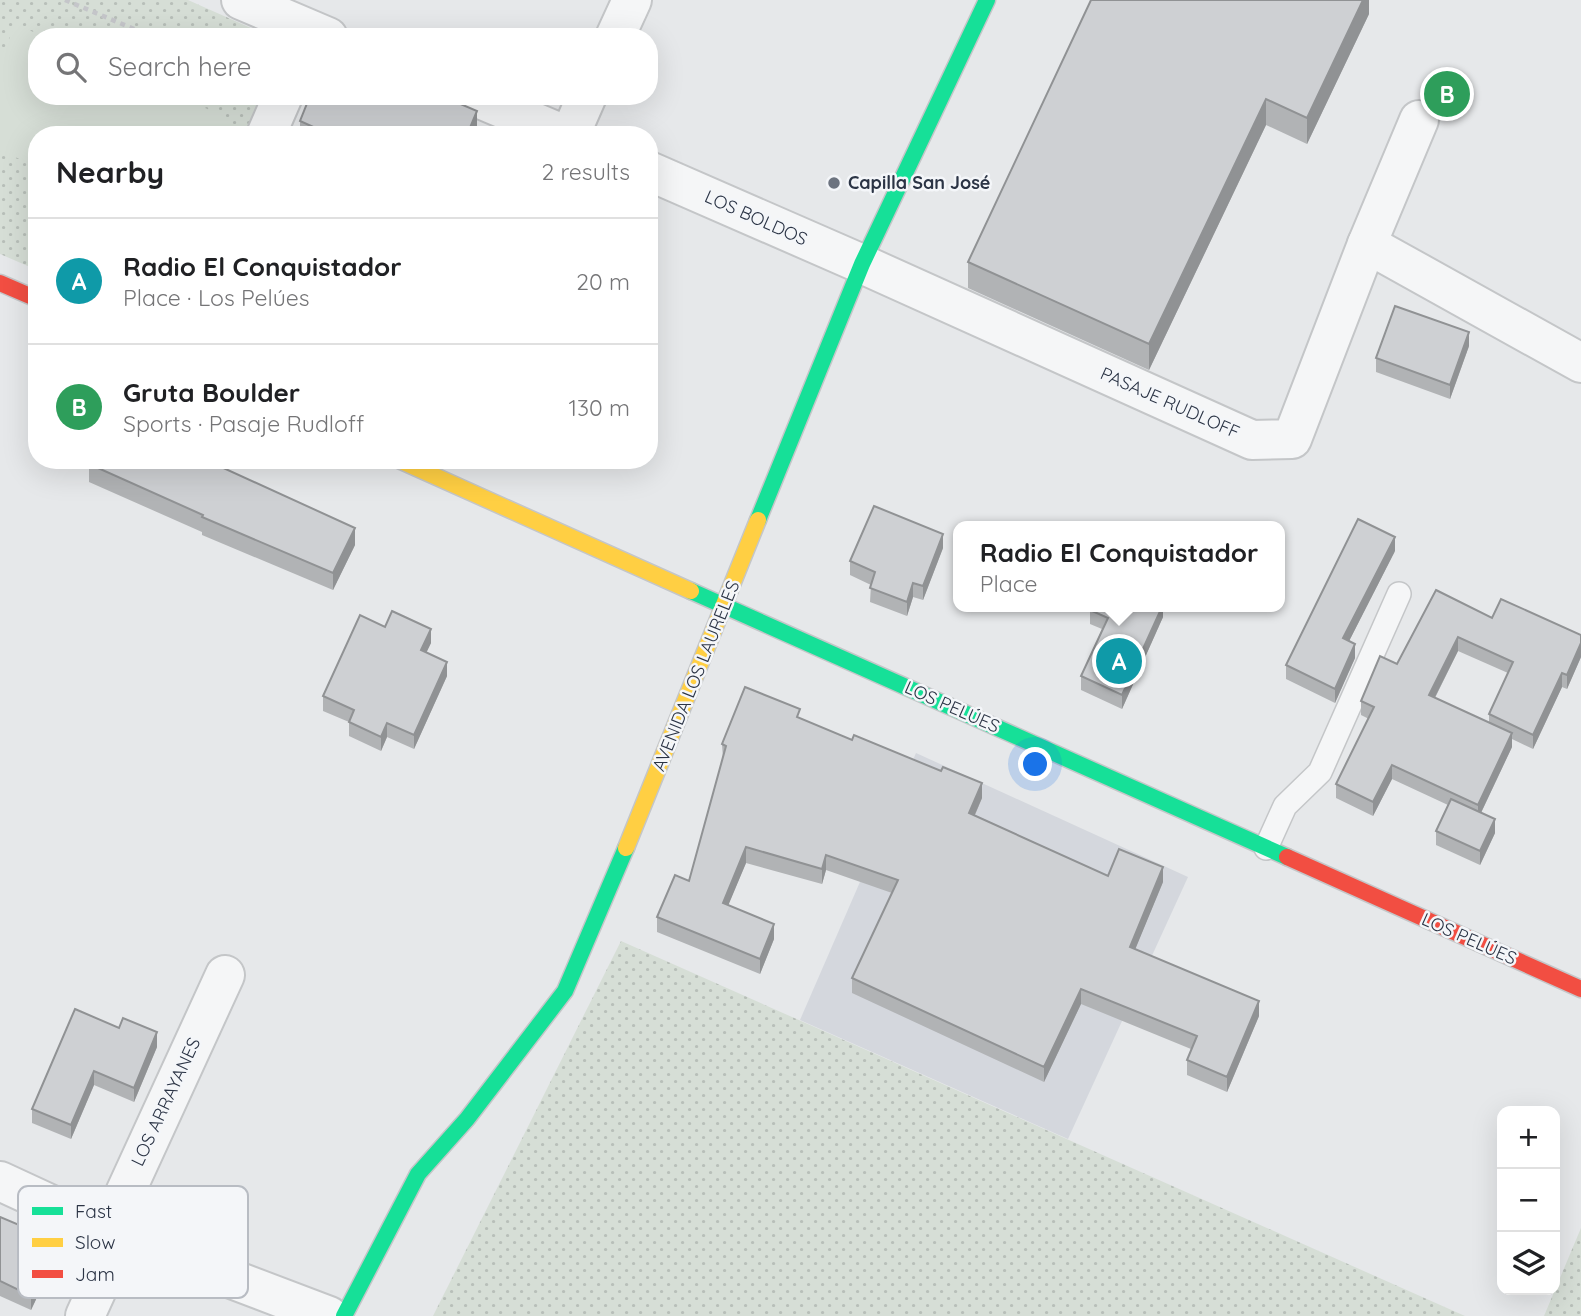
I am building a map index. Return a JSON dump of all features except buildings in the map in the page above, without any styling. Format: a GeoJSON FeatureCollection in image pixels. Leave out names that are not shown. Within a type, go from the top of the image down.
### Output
{"type":"FeatureCollection","features":[{"type":"Feature","properties":{"kind":"street"},"geometry":{"type":"LineString","coordinates":[[241,0],[318,26]]}},
{"type":"Feature","properties":{"kind":"street"},"geometry":{"type":"LineString","coordinates":[[619,28],[632,0]]}},
{"type":"Feature","properties":{"kind":"street","name":"AVENIDA LOS LAURELES"},"geometry":{"type":"LineString","coordinates":[[344,1316],[418,1174],[467,1119],[565,991],[618,867],[862,264],[987,0]]}},
{"type":"Feature","properties":{"kind":"street"},"geometry":{"type":"LineString","coordinates":[[271,126],[279,105]]}},
{"type":"Feature","properties":{"kind":"street"},"geometry":{"type":"LineString","coordinates":[[485,105],[510,124]]}},
{"type":"Feature","properties":{"kind":"street"},"geometry":{"type":"LineString","coordinates":[[572,126],[582,105]]}},
{"type":"Feature","properties":{"kind":"street","name":"PASAJE RUDLOFF"},"geometry":{"type":"LineString","coordinates":[[862,264],[1252,440],[1292,439],[1367,244],[1419,120]]}},
{"type":"Feature","properties":{"kind":"street","name":"LOS BOLDOS"},"geometry":{"type":"LineString","coordinates":[[658,176],[862,264]]}},
{"type":"Feature","properties":{"kind":"street"},"geometry":{"type":"LineString","coordinates":[[1367,244],[1581,363]]}},
{"type":"Feature","properties":{"kind":"street"},"geometry":{"type":"LineString","coordinates":[[0,283],[28,295]]}},
{"type":"Feature","properties":{"kind":"street","name":"LOS PELÚES"},"geometry":{"type":"LineString","coordinates":[[419,469],[1581,989]]}},
{"type":"Feature","properties":{"kind":"street","name":"LOS ARRAYANES"},"geometry":{"type":"LineString","coordinates":[[135,1186],[225,975]]}},
{"type":"Feature","properties":{"kind":"street"},"geometry":{"type":"LineString","coordinates":[[0,1181],[18,1189]]}},
{"type":"Feature","properties":{"kind":"street"},"geometry":{"type":"LineString","coordinates":[[248,1285],[329,1316]]}},
{"type":"Feature","properties":{"kind":"street","name":"LOS ARRAYANES"},"geometry":{"type":"LineString","coordinates":[[85,1316],[92,1298]]}},
{"type":"Feature","properties":{"kind":"lane"},"geometry":{"type":"LineString","coordinates":[[1266,848],[1285,806],[1320,772],[1399,594]]}},
{"type":"Feature","properties":{"kind":"path"},"geometry":{"type":"LineString","coordinates":[[65,0],[132,28]]}},
{"type":"Feature","properties":{"kind":"shaded area"},"geometry":{"type":"Polygon","coordinates":[[[0,0],[188,0],[251,28],[28,28],[28,105],[261,105],[251,126],[28,126],[28,266],[0,254],[0,0]]]}},
{"type":"Feature","properties":{"kind":"shaded area"},"geometry":{"type":"Polygon","coordinates":[[[16,24],[28,30],[28,105],[199,105],[229,119],[226,126],[28,126],[28,162],[0,151],[0,59],[16,24]]]}},
{"type":"Feature","properties":{"kind":"shaded area"},"geometry":{"type":"Polygon","coordinates":[[[916,753],[1188,877],[1068,1139],[800,1020],[916,753]]]}},
{"type":"Feature","properties":{"kind":"shaded area"},"geometry":{"type":"Polygon","coordinates":[[[621,941],[1465,1316],[433,1316],[621,941]]]}},
{"type":"Feature","properties":{"kind":"shaded area"},"geometry":{"type":"Polygon","coordinates":[[[1581,1228],[1581,1316],[1544,1316],[1553,1295],[1560,1295],[1560,1278],[1581,1228]]]}},
{"type":"Feature","properties":{"kind":"traffic: fast"},"geometry":{"type":"LineString","coordinates":[[758,520],[862,264],[987,0]]}},
{"type":"Feature","properties":{"kind":"traffic: fast"},"geometry":{"type":"LineString","coordinates":[[691,591],[1287,857]]}},
{"type":"Feature","properties":{"kind":"traffic: fast"},"geometry":{"type":"LineString","coordinates":[[344,1316],[418,1174],[467,1119],[565,991],[626,848]]}},
{"type":"Feature","properties":{"kind":"traffic: slow"},"geometry":{"type":"LineString","coordinates":[[419,469],[691,591]]}},
{"type":"Feature","properties":{"kind":"traffic: slow"},"geometry":{"type":"LineString","coordinates":[[626,848],[758,520]]}},
{"type":"Feature","properties":{"kind":"traffic: jam"},"geometry":{"type":"LineString","coordinates":[[0,283],[28,295]]}},
{"type":"Feature","properties":{"kind":"traffic: jam"},"geometry":{"type":"LineString","coordinates":[[1287,857],[1581,989]]}},
{"type":"Feature","properties":{"kind":"place","name":"Gruta Boulder"},"geometry":{"type":"Point","coordinates":[1447,94]}},
{"type":"Feature","properties":{"kind":"place","name":"Capilla San José"},"geometry":{"type":"Point","coordinates":[834,183]}},
{"type":"Feature","properties":{"kind":"place","name":"Radio El Conquistador"},"geometry":{"type":"Point","coordinates":[1119,661]}}]}
